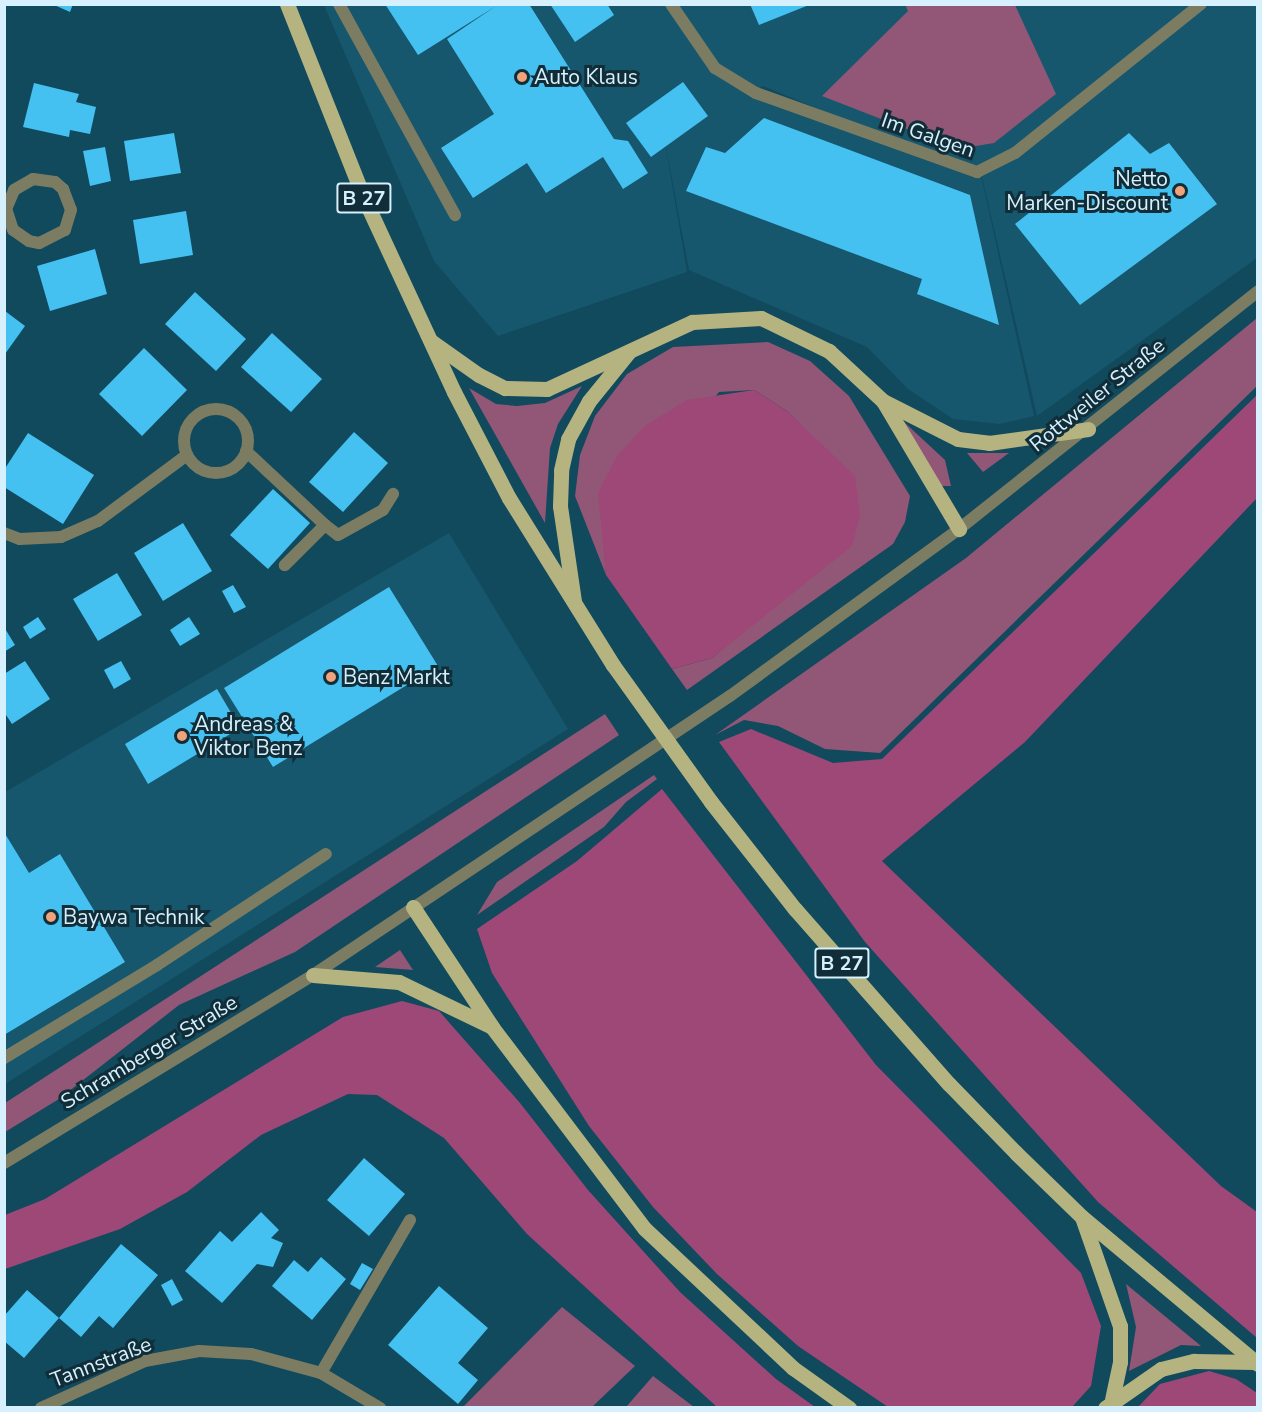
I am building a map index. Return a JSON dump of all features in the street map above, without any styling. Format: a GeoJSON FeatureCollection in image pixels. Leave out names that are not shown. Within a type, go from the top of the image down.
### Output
{"type":"FeatureCollection","features":[{"type":"Feature","properties":{"kind":"main road","name":"B 27"},"geometry":{"type":"LineString","coordinates":[[287,4],[363,196],[430,340],[509,498],[613,665],[711,802],[795,909],[949,1084],[1083,1217],[1256,1363]]}},
{"type":"Feature","properties":{"kind":"main road"},"geometry":{"type":"LineString","coordinates":[[430,340],[479,375],[505,388],[547,389],[692,322],[761,318],[829,351],[883,401],[960,529]]}},
{"type":"Feature","properties":{"kind":"main road"},"geometry":{"type":"LineString","coordinates":[[575,607],[560,506],[561,470],[568,439],[589,401],[631,350]]}},
{"type":"Feature","properties":{"kind":"main road"},"geometry":{"type":"LineString","coordinates":[[883,401],[958,438],[989,443],[1088,429]]}},
{"type":"Feature","properties":{"kind":"main road"},"geometry":{"type":"LineString","coordinates":[[413,907],[492,1027],[645,1228],[793,1368],[849,1407]]}},
{"type":"Feature","properties":{"kind":"main road"},"geometry":{"type":"LineString","coordinates":[[314,975],[399,982],[492,1027]]}},
{"type":"Feature","properties":{"kind":"main road"},"geometry":{"type":"LineString","coordinates":[[1083,1217],[1120,1326],[1120,1362],[1108,1403]]}},
{"type":"Feature","properties":{"kind":"main road"},"geometry":{"type":"LineString","coordinates":[[1108,1403],[1161,1369],[1194,1361],[1256,1363]]}},
{"type":"Feature","properties":{"kind":"street"},"geometry":{"type":"LineString","coordinates":[[339,4],[455,215]]}},
{"type":"Feature","properties":{"kind":"street","name":"Im Galgen"},"geometry":{"type":"LineString","coordinates":[[670,4],[715,68],[756,93],[977,172],[1015,153],[1201,4]]}},
{"type":"Feature","properties":{"kind":"street"},"geometry":{"type":"LineString","coordinates":[[33,179],[55,182],[69,199],[71,210],[65,230],[39,243],[29,242],[13,230],[6,212],[14,190],[33,179]]}},
{"type":"Feature","properties":{"kind":"street","name":"Rottweiler Straße"},"geometry":{"type":"LineString","coordinates":[[413,907],[730,696],[960,529],[1088,429],[1257,291]]}},
{"type":"Feature","properties":{"kind":"street"},"geometry":{"type":"LineString","coordinates":[[211,409],[232,412],[240,419],[248,440],[241,461],[222,472],[201,470],[187,455],[184,436],[187,426],[201,412],[211,409]]}},
{"type":"Feature","properties":{"kind":"street"},"geometry":{"type":"LineString","coordinates":[[246,451],[338,535],[383,510],[393,494]]}},
{"type":"Feature","properties":{"kind":"street"},"geometry":{"type":"LineString","coordinates":[[4,533],[20,539],[61,537],[98,521],[187,455]]}},
{"type":"Feature","properties":{"kind":"street"},"geometry":{"type":"LineString","coordinates":[[285,565],[325,525]]}},
{"type":"Feature","properties":{"kind":"street"},"geometry":{"type":"LineString","coordinates":[[4,1058],[156,965],[326,854]]}},
{"type":"Feature","properties":{"kind":"street","name":"Schramberger Straße"},"geometry":{"type":"LineString","coordinates":[[4,1163],[314,975],[413,907]]}},
{"type":"Feature","properties":{"kind":"street"},"geometry":{"type":"LineString","coordinates":[[321,1373],[410,1220]]}},
{"type":"Feature","properties":{"kind":"street","name":"Tannstraße"},"geometry":{"type":"LineString","coordinates":[[41,1407],[145,1361],[199,1351],[251,1354],[321,1373],[376,1406]]}},
{"type":"Feature","properties":{"kind":"shaded area"},"geometry":{"type":"Polygon","coordinates":[[[905,4],[1015,5],[1056,94],[994,143],[958,149],[822,96],[908,11],[905,4]]]}},
{"type":"Feature","properties":{"kind":"shaded area"},"geometry":{"type":"Polygon","coordinates":[[[324,5],[1257,5],[1257,258],[1037,416],[980,168],[946,161],[981,175],[1034,416],[1000,424],[953,419],[908,389],[867,347],[689,270],[663,131],[687,272],[498,336],[434,261],[324,5]],[[763,86],[759,88],[940,159],[763,86]]]}},
{"type":"Feature","properties":{"kind":"shaded area"},"geometry":{"type":"Polygon","coordinates":[[[1257,318],[1257,386],[880,753],[825,749],[778,726],[744,720],[715,735],[966,558],[1257,318]]]}},
{"type":"Feature","properties":{"kind":"shaded area"},"geometry":{"type":"Polygon","coordinates":[[[768,342],[810,361],[849,396],[910,496],[905,522],[893,544],[687,690],[672,669],[712,658],[797,587],[812,436],[787,411],[754,390],[719,392],[603,536],[606,575],[575,496],[580,455],[595,416],[627,374],[673,347],[768,342]]]}},
{"type":"Feature","properties":{"kind":"shaded area"},"geometry":{"type":"Polygon","coordinates":[[[582,386],[558,424],[550,448],[545,523],[469,388],[496,404],[517,406],[545,403],[582,386]]]}},
{"type":"Feature","properties":{"kind":"shaded area"},"geometry":{"type":"Polygon","coordinates":[[[754,390],[787,411],[855,476],[860,515],[852,546],[712,658],[672,669],[606,575],[598,493],[617,456],[646,425],[687,400],[754,390]]]}},
{"type":"Feature","properties":{"kind":"shaded area"},"geometry":{"type":"Polygon","coordinates":[[[1257,395],[1257,498],[1025,742],[882,861],[1221,1186],[1257,1212],[1257,1338],[1098,1202],[865,942],[719,742],[751,729],[833,763],[882,759],[1257,395]]]}},
{"type":"Feature","properties":{"kind":"shaded area"},"geometry":{"type":"Polygon","coordinates":[[[903,421],[945,460],[951,486],[940,486],[903,421]]]}},
{"type":"Feature","properties":{"kind":"shaded area"},"geometry":{"type":"Polygon","coordinates":[[[967,453],[1009,453],[983,472],[967,453]]]}},
{"type":"Feature","properties":{"kind":"shaded area"},"geometry":{"type":"Polygon","coordinates":[[[449,533],[568,729],[5,1084],[5,792],[449,533]]]}},
{"type":"Feature","properties":{"kind":"shaded area"},"geometry":{"type":"Polygon","coordinates":[[[605,714],[619,735],[295,952],[179,1005],[59,1099],[5,1132],[5,1103],[605,714]]]}},
{"type":"Feature","properties":{"kind":"shaded area"},"geometry":{"type":"Polygon","coordinates":[[[654,775],[657,779],[626,802],[604,827],[477,915],[497,882],[654,775]]]}},
{"type":"Feature","properties":{"kind":"shaded area"},"geometry":{"type":"Polygon","coordinates":[[[662,789],[876,1065],[1081,1273],[1101,1326],[1091,1386],[1072,1407],[888,1407],[798,1346],[717,1274],[653,1207],[589,1126],[492,973],[477,929],[577,861],[662,789]]]}},
{"type":"Feature","properties":{"kind":"shaded area"},"geometry":{"type":"Polygon","coordinates":[[[400,950],[413,970],[375,967],[400,950]]]}},
{"type":"Feature","properties":{"kind":"shaded area"},"geometry":{"type":"Polygon","coordinates":[[[402,1001],[439,1011],[520,1103],[588,1190],[680,1292],[776,1379],[815,1407],[717,1407],[527,1234],[444,1138],[377,1095],[348,1094],[261,1135],[187,1192],[120,1229],[5,1269],[5,1215],[45,1199],[343,1017],[402,1001]]]}},
{"type":"Feature","properties":{"kind":"shaded area"},"geometry":{"type":"Polygon","coordinates":[[[1126,1284],[1201,1346],[1181,1345],[1129,1371],[1136,1327],[1126,1284]]]}},
{"type":"Feature","properties":{"kind":"shaded area"},"geometry":{"type":"Polygon","coordinates":[[[562,1307],[635,1366],[592,1407],[463,1407],[562,1307]]]}},
{"type":"Feature","properties":{"kind":"shaded area"},"geometry":{"type":"Polygon","coordinates":[[[1209,1371],[1236,1379],[1257,1393],[1257,1407],[1138,1407],[1160,1384],[1209,1371]]]}},
{"type":"Feature","properties":{"kind":"shaded area"},"geometry":{"type":"Polygon","coordinates":[[[653,1376],[694,1407],[626,1407],[653,1376]]]}},
{"type":"Feature","properties":{"kind":"building"},"geometry":{"type":"Polygon","coordinates":[[[52,4],[73,4],[70,12],[52,4]]]}},
{"type":"Feature","properties":{"kind":"building","name":"Auto Klaus"},"geometry":{"type":"Polygon","coordinates":[[[385,4],[529,4],[614,139],[628,141],[648,173],[623,189],[603,157],[546,193],[527,163],[473,198],[441,148],[494,114],[447,39],[496,6],[418,55],[385,4]]]}},
{"type":"Feature","properties":{"kind":"building"},"geometry":{"type":"Polygon","coordinates":[[[550,4],[607,4],[614,15],[575,42],[550,4]]]}},
{"type":"Feature","properties":{"kind":"building"},"geometry":{"type":"Polygon","coordinates":[[[750,4],[809,4],[809,5],[759,25],[750,4]]]}},
{"type":"Feature","properties":{"kind":"building"},"geometry":{"type":"Polygon","coordinates":[[[683,82],[708,116],[651,157],[626,123],[683,82]]]}},
{"type":"Feature","properties":{"kind":"building"},"geometry":{"type":"Polygon","coordinates":[[[34,83],[79,94],[76,102],[96,107],[90,134],[70,130],[69,137],[23,127],[34,83]]]}},
{"type":"Feature","properties":{"kind":"building"},"geometry":{"type":"Polygon","coordinates":[[[764,118],[970,195],[999,325],[917,294],[922,279],[686,191],[706,147],[725,153],[764,118]]]}},
{"type":"Feature","properties":{"kind":"building"},"geometry":{"type":"Polygon","coordinates":[[[174,133],[181,173],[130,181],[124,141],[174,133]]]}},
{"type":"Feature","properties":{"kind":"building"},"geometry":{"type":"Polygon","coordinates":[[[1129,133],[1150,154],[1169,143],[1217,204],[1080,305],[1015,224],[1129,133]]]}},
{"type":"Feature","properties":{"kind":"building"},"geometry":{"type":"Polygon","coordinates":[[[105,147],[111,181],[90,186],[83,151],[105,147]]]}},
{"type":"Feature","properties":{"kind":"building"},"geometry":{"type":"Polygon","coordinates":[[[186,211],[193,255],[140,264],[133,220],[186,211]]]}},
{"type":"Feature","properties":{"kind":"building"},"geometry":{"type":"Polygon","coordinates":[[[95,249],[107,294],[50,311],[37,266],[95,249]]]}},
{"type":"Feature","properties":{"kind":"building"},"geometry":{"type":"Polygon","coordinates":[[[195,292],[246,339],[216,371],[165,324],[195,292]]]}},
{"type":"Feature","properties":{"kind":"building"},"geometry":{"type":"Polygon","coordinates":[[[5,311],[25,326],[5,354],[5,311]]]}},
{"type":"Feature","properties":{"kind":"building"},"geometry":{"type":"Polygon","coordinates":[[[272,333],[322,379],[291,412],[241,367],[272,333]]]}},
{"type":"Feature","properties":{"kind":"building"},"geometry":{"type":"Polygon","coordinates":[[[144,348],[187,390],[142,436],[99,394],[144,348]]]}},
{"type":"Feature","properties":{"kind":"building"},"geometry":{"type":"Polygon","coordinates":[[[354,432],[388,463],[343,512],[309,482],[354,432]]]}},
{"type":"Feature","properties":{"kind":"building"},"geometry":{"type":"Polygon","coordinates":[[[28,433],[94,475],[63,524],[4,487],[4,470],[28,433]]]}},
{"type":"Feature","properties":{"kind":"building"},"geometry":{"type":"Polygon","coordinates":[[[273,489],[310,523],[268,569],[230,535],[273,489]]]}},
{"type":"Feature","properties":{"kind":"building"},"geometry":{"type":"Polygon","coordinates":[[[183,523],[212,571],[163,601],[134,553],[183,523]]]}},
{"type":"Feature","properties":{"kind":"building"},"geometry":{"type":"Polygon","coordinates":[[[117,573],[142,615],[98,641],[73,599],[117,573]]]}},
{"type":"Feature","properties":{"kind":"building"},"geometry":{"type":"Polygon","coordinates":[[[233,585],[246,607],[234,613],[222,591],[233,585]]]}},
{"type":"Feature","properties":{"kind":"building","name":"Benz Markt"},"geometry":{"type":"Polygon","coordinates":[[[389,587],[438,666],[273,767],[224,688],[389,587]]]}},
{"type":"Feature","properties":{"kind":"building"},"geometry":{"type":"Polygon","coordinates":[[[38,617],[46,629],[30,639],[23,627],[38,617]]]}},
{"type":"Feature","properties":{"kind":"building"},"geometry":{"type":"Polygon","coordinates":[[[189,617],[200,634],[180,646],[170,630],[189,617]]]}},
{"type":"Feature","properties":{"kind":"building"},"geometry":{"type":"Polygon","coordinates":[[[4,627],[15,645],[4,652],[4,627]]]}},
{"type":"Feature","properties":{"kind":"building"},"geometry":{"type":"Polygon","coordinates":[[[25,661],[50,699],[12,724],[4,712],[4,674],[25,661]]]}},
{"type":"Feature","properties":{"kind":"building"},"geometry":{"type":"Polygon","coordinates":[[[121,661],[131,679],[114,689],[104,670],[121,661]]]}},
{"type":"Feature","properties":{"kind":"building","name":"Andreas & Viktor Benz"},"geometry":{"type":"Polygon","coordinates":[[[217,689],[240,728],[148,784],[125,744],[217,689]]]}},
{"type":"Feature","properties":{"kind":"building","name":"Baywa Technik"},"geometry":{"type":"Polygon","coordinates":[[[4,832],[29,873],[60,854],[125,962],[4,1035],[4,832]]]}},
{"type":"Feature","properties":{"kind":"building"},"geometry":{"type":"Polygon","coordinates":[[[364,1158],[405,1194],[369,1236],[327,1200],[364,1158]]]}},
{"type":"Feature","properties":{"kind":"building"},"geometry":{"type":"Polygon","coordinates":[[[261,1212],[279,1230],[271,1238],[283,1243],[273,1267],[257,1264],[222,1303],[185,1271],[220,1231],[232,1242],[261,1212]]]}},
{"type":"Feature","properties":{"kind":"building"},"geometry":{"type":"Polygon","coordinates":[[[121,1244],[158,1275],[113,1328],[99,1316],[81,1337],[59,1318],[121,1244]]]}},
{"type":"Feature","properties":{"kind":"building"},"geometry":{"type":"Polygon","coordinates":[[[321,1257],[346,1279],[312,1320],[272,1286],[294,1260],[308,1272],[321,1257]]]}},
{"type":"Feature","properties":{"kind":"building"},"geometry":{"type":"Polygon","coordinates":[[[362,1263],[373,1269],[360,1290],[350,1284],[362,1263]]]}},
{"type":"Feature","properties":{"kind":"building"},"geometry":{"type":"Polygon","coordinates":[[[172,1279],[183,1300],[172,1306],[161,1285],[172,1279]]]}},
{"type":"Feature","properties":{"kind":"building"},"geometry":{"type":"Polygon","coordinates":[[[439,1286],[488,1328],[458,1363],[478,1380],[458,1404],[388,1345],[439,1286]]]}},
{"type":"Feature","properties":{"kind":"building"},"geometry":{"type":"Polygon","coordinates":[[[27,1290],[59,1318],[24,1358],[4,1341],[4,1316],[27,1290]]]}},
{"type":"Feature","properties":{"kind":"place","name":"Auto Klaus"},"geometry":{"type":"Point","coordinates":[522,77]}},
{"type":"Feature","properties":{"kind":"place","name":"Netto Marken-Discount"},"geometry":{"type":"Point","coordinates":[1180,191]}},
{"type":"Feature","properties":{"kind":"place","name":"Benz Markt"},"geometry":{"type":"Point","coordinates":[331,677]}},
{"type":"Feature","properties":{"kind":"place","name":"Andreas & Viktor Benz"},"geometry":{"type":"Point","coordinates":[182,736]}},
{"type":"Feature","properties":{"kind":"place","name":"Baywa Technik"},"geometry":{"type":"Point","coordinates":[51,917]}}]}
